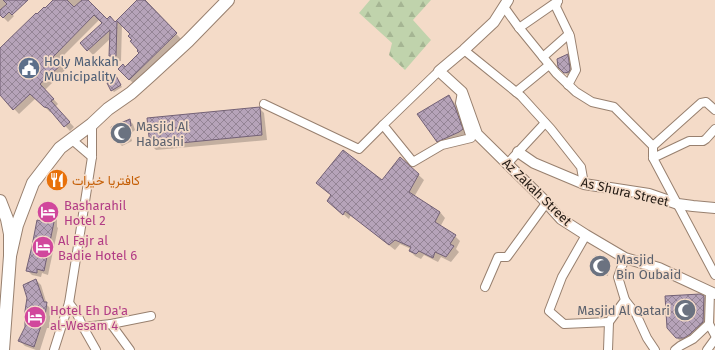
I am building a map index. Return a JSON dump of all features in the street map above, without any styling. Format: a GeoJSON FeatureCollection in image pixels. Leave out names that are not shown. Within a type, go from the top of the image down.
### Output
{"type":"FeatureCollection","features":[{"type":"Feature","properties":{"kind":"main road"},"geometry":{"type":"LineString","coordinates":[[10,256],[17,225],[33,183],[60,148],[92,124],[108,109],[131,93],[188,41],[228,0]]}},
{"type":"Feature","properties":{"kind":"main road"},"geometry":{"type":"LineString","coordinates":[[0,201],[7,219],[10,234],[10,256],[3,350]]}},
{"type":"Feature","properties":{"kind":"main road"},"geometry":{"type":"LineString","coordinates":[[0,217],[10,234]]}},
{"type":"Feature","properties":{"kind":"street"},"geometry":{"type":"LineString","coordinates":[[519,28],[558,0]]}},
{"type":"Feature","properties":{"kind":"street"},"geometry":{"type":"LineString","coordinates":[[558,0],[556,7],[570,36],[576,70],[568,85]]}},
{"type":"Feature","properties":{"kind":"street"},"geometry":{"type":"LineString","coordinates":[[503,2],[519,28],[556,74],[576,92],[592,102],[614,107],[653,146],[653,158],[715,275]]}},
{"type":"Feature","properties":{"kind":"street"},"geometry":{"type":"LineString","coordinates":[[264,104],[359,149],[439,71],[494,22],[503,2]]}},
{"type":"Feature","properties":{"kind":"street"},"geometry":{"type":"LineString","coordinates":[[543,57],[569,34]]}},
{"type":"Feature","properties":{"kind":"street"},"geometry":{"type":"LineString","coordinates":[[464,50],[521,96],[581,167],[584,184]]}},
{"type":"Feature","properties":{"kind":"street"},"geometry":{"type":"LineString","coordinates":[[516,92],[549,65]]}},
{"type":"Feature","properties":{"kind":"street","name":"Az Zakah Street"},"geometry":{"type":"LineString","coordinates":[[439,71],[462,92],[477,134],[547,202],[561,219],[625,258],[659,268],[713,293]]}},
{"type":"Feature","properties":{"kind":"street"},"geometry":{"type":"LineString","coordinates":[[383,125],[413,162],[442,145],[471,138],[460,103],[462,92]]}},
{"type":"Feature","properties":{"kind":"street"},"geometry":{"type":"LineString","coordinates":[[653,146],[701,103],[706,102],[715,110]]}},
{"type":"Feature","properties":{"kind":"street"},"geometry":{"type":"LineString","coordinates":[[507,164],[545,123]]}},
{"type":"Feature","properties":{"kind":"street"},"geometry":{"type":"LineString","coordinates":[[54,350],[69,303],[92,157],[92,124]]}},
{"type":"Feature","properties":{"kind":"street"},"geometry":{"type":"LineString","coordinates":[[653,158],[689,141],[703,141],[715,129]]}},
{"type":"Feature","properties":{"kind":"street"},"geometry":{"type":"LineString","coordinates":[[71,139],[92,157]]}},
{"type":"Feature","properties":{"kind":"street","name":"As Shura Street"},"geometry":{"type":"LineString","coordinates":[[518,152],[534,163],[584,184],[649,194],[678,204],[715,208]]}},
{"type":"Feature","properties":{"kind":"street"},"geometry":{"type":"LineString","coordinates":[[484,287],[498,257],[507,257],[547,202]]}},
{"type":"Feature","properties":{"kind":"street"},"geometry":{"type":"LineString","coordinates":[[586,235],[562,276],[549,311],[564,324],[609,322]]}},
{"type":"Feature","properties":{"kind":"street"},"geometry":{"type":"LineString","coordinates":[[625,258],[618,277],[625,300],[636,314],[647,338],[655,350]]}},
{"type":"Feature","properties":{"kind":"street"},"geometry":{"type":"LineString","coordinates":[[713,293],[709,324],[715,336]]}},
{"type":"Feature","properties":{"kind":"street"},"geometry":{"type":"LineString","coordinates":[[608,350],[609,322],[625,300]]}},
{"type":"Feature","properties":{"kind":"street"},"geometry":{"type":"LineString","coordinates":[[69,303],[76,312],[83,328],[96,350]]}},
{"type":"Feature","properties":{"kind":"street"},"geometry":{"type":"LineString","coordinates":[[83,328],[151,316]]}},
{"type":"Feature","properties":{"kind":"street"},"geometry":{"type":"LineString","coordinates":[[112,324],[130,350]]}},
{"type":"Feature","properties":{"kind":"street"},"geometry":{"type":"LineString","coordinates":[[686,350],[693,339],[709,324]]}},
{"type":"Feature","properties":{"kind":"street"},"geometry":{"type":"LineString","coordinates":[[675,350],[693,339]]}},
{"type":"Feature","properties":{"kind":"street"},"geometry":{"type":"LineString","coordinates":[[707,350],[715,339]]}},
{"type":"Feature","properties":{"kind":"green space"},"geometry":{"type":"Polygon","coordinates":[[[370,0],[431,0],[413,20],[431,40],[405,70],[389,55],[392,43],[359,13],[370,0]]]}},
{"type":"Feature","properties":{"kind":"building"},"geometry":{"type":"Polygon","coordinates":[[[3,0],[28,0],[12,15],[9,12],[3,18],[0,15],[0,10],[7,4],[3,0]]]}},
{"type":"Feature","properties":{"kind":"building"},"geometry":{"type":"Polygon","coordinates":[[[53,0],[67,0],[74,7],[82,0],[88,0],[107,19],[110,16],[115,22],[137,0],[145,0],[177,33],[129,80],[118,69],[123,64],[125,67],[139,53],[130,41],[132,40],[128,36],[130,34],[117,21],[116,56],[109,56],[110,30],[87,51],[80,43],[102,23],[94,15],[53,57],[61,65],[40,84],[54,99],[51,101],[70,122],[64,127],[48,108],[44,107],[30,94],[13,110],[0,95],[0,48],[36,13],[37,14],[44,7],[45,8],[53,0]]]}},
{"type":"Feature","properties":{"kind":"building"},"geometry":{"type":"Polygon","coordinates":[[[568,54],[570,69],[569,72],[564,73],[558,67],[557,59],[568,54]]]}},
{"type":"Feature","properties":{"kind":"building"},"geometry":{"type":"Polygon","coordinates":[[[115,74],[121,85],[111,91],[107,83],[115,74]]]}},
{"type":"Feature","properties":{"kind":"building"},"geometry":{"type":"Polygon","coordinates":[[[449,95],[463,129],[437,142],[417,114],[449,95]]]}},
{"type":"Feature","properties":{"kind":"building"},"geometry":{"type":"Polygon","coordinates":[[[260,107],[262,135],[150,146],[147,118],[260,107]]]}},
{"type":"Feature","properties":{"kind":"building","name":"Masjid Al Habashi"},"geometry":{"type":"Polygon","coordinates":[[[130,119],[131,126],[127,130],[129,137],[118,143],[111,127],[130,119]]]}},
{"type":"Feature","properties":{"kind":"building"},"geometry":{"type":"Polygon","coordinates":[[[343,150],[382,180],[400,157],[419,174],[409,192],[440,212],[435,222],[456,235],[450,244],[454,246],[446,257],[435,252],[433,258],[419,251],[416,254],[409,251],[411,247],[395,240],[389,245],[345,211],[343,215],[327,201],[331,195],[316,183],[343,150]]]}},
{"type":"Feature","properties":{"kind":"building","name":"Al Fajr al Badie Hotel 6"},"geometry":{"type":"Polygon","coordinates":[[[46,205],[53,205],[54,222],[44,271],[37,269],[37,273],[26,271],[37,220],[41,221],[46,205]]]}},
{"type":"Feature","properties":{"kind":"building","name":"Masjid Bin Oubaid"},"geometry":{"type":"Polygon","coordinates":[[[595,256],[608,260],[605,274],[592,271],[595,256]]]}},
{"type":"Feature","properties":{"kind":"building","name":"Hotel Eh Da'a al-Wesam 4"},"geometry":{"type":"Polygon","coordinates":[[[36,279],[44,302],[47,302],[44,323],[42,323],[34,347],[18,341],[25,327],[27,298],[23,285],[36,279]]]}},
{"type":"Feature","properties":{"kind":"building","name":"Masjid Al Qatari"},"geometry":{"type":"Polygon","coordinates":[[[700,294],[704,296],[703,322],[684,338],[676,338],[667,328],[665,296],[700,294]]]}},
{"type":"Feature","properties":{"kind":"place","name":"Holy Makkah Municipality"},"geometry":{"type":"Point","coordinates":[29,68]}},
{"type":"Feature","properties":{"kind":"place","name":"Masjid Al Habashi"},"geometry":{"type":"Point","coordinates":[121,133]}},
{"type":"Feature","properties":{"kind":"place","name":"كافتريا خيرات"},"geometry":{"type":"Point","coordinates":[57,180]}},
{"type":"Feature","properties":{"kind":"place","name":"Basharahil Hotel 2"},"geometry":{"type":"Point","coordinates":[48,212]}},
{"type":"Feature","properties":{"kind":"place","name":"Al Fajr al Badie Hotel 6"},"geometry":{"type":"Point","coordinates":[43,247]}},
{"type":"Feature","properties":{"kind":"place","name":"Masjid Bin Oubaid"},"geometry":{"type":"Point","coordinates":[600,266]}},
{"type":"Feature","properties":{"kind":"place","name":"Masjid Al Qatari"},"geometry":{"type":"Point","coordinates":[685,310]}},
{"type":"Feature","properties":{"kind":"place","name":"Hotel Eh Da'a al-Wesam 4"},"geometry":{"type":"Point","coordinates":[35,317]}}]}
